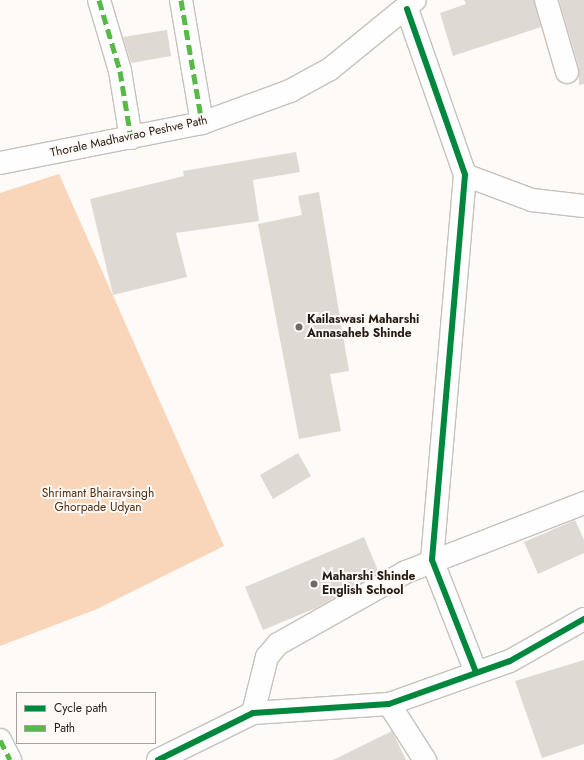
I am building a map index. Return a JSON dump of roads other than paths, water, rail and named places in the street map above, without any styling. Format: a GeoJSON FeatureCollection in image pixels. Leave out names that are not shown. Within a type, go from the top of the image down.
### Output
{"type":"FeatureCollection","features":[{"type":"Feature","properties":{"kind":"street"},"geometry":{"type":"LineString","coordinates":[[99,0],[120,71],[131,138]]}},
{"type":"Feature","properties":{"kind":"street"},"geometry":{"type":"LineString","coordinates":[[181,0],[202,123]]}},
{"type":"Feature","properties":{"kind":"street"},"geometry":{"type":"LineString","coordinates":[[546,0],[567,72]]}},
{"type":"Feature","properties":{"kind":"street"},"geometry":{"type":"LineString","coordinates":[[411,4],[464,175],[432,560],[476,672]]}},
{"type":"Feature","properties":{"kind":"street","name":"Thorale Madhavrao Peshve Path"},"geometry":{"type":"LineString","coordinates":[[0,163],[202,123],[290,90],[330,69],[411,4]]}},
{"type":"Feature","properties":{"kind":"street"},"geometry":{"type":"LineString","coordinates":[[464,175],[532,200],[584,206]]}},
{"type":"Feature","properties":{"kind":"street"},"geometry":{"type":"LineString","coordinates":[[253,713],[267,657],[278,644],[432,560],[584,503]]}},
{"type":"Feature","properties":{"kind":"street"},"geometry":{"type":"LineString","coordinates":[[158,760],[253,713],[389,704],[510,661],[584,619]]}},
{"type":"Feature","properties":{"kind":"street"},"geometry":{"type":"LineString","coordinates":[[389,704],[425,760]]}},
{"type":"Feature","properties":{"kind":"street"},"geometry":{"type":"LineString","coordinates":[[0,740],[10,760]]}},
{"type":"Feature","properties":{"kind":"place","name":"Kailaswasi Maharshi Annasaheb Shinde"},"geometry":{"type":"Point","coordinates":[299,327]}},
{"type":"Feature","properties":{"kind":"place","name":"Maharshi Shinde English School"},"geometry":{"type":"Point","coordinates":[314,584]}},
{"type":"Feature","properties":{"kind":"park label","name":"Shrimant Bhairavsingh Ghorpade Udyan"},"geometry":{"type":"Point","coordinates":[98,501]}}]}
